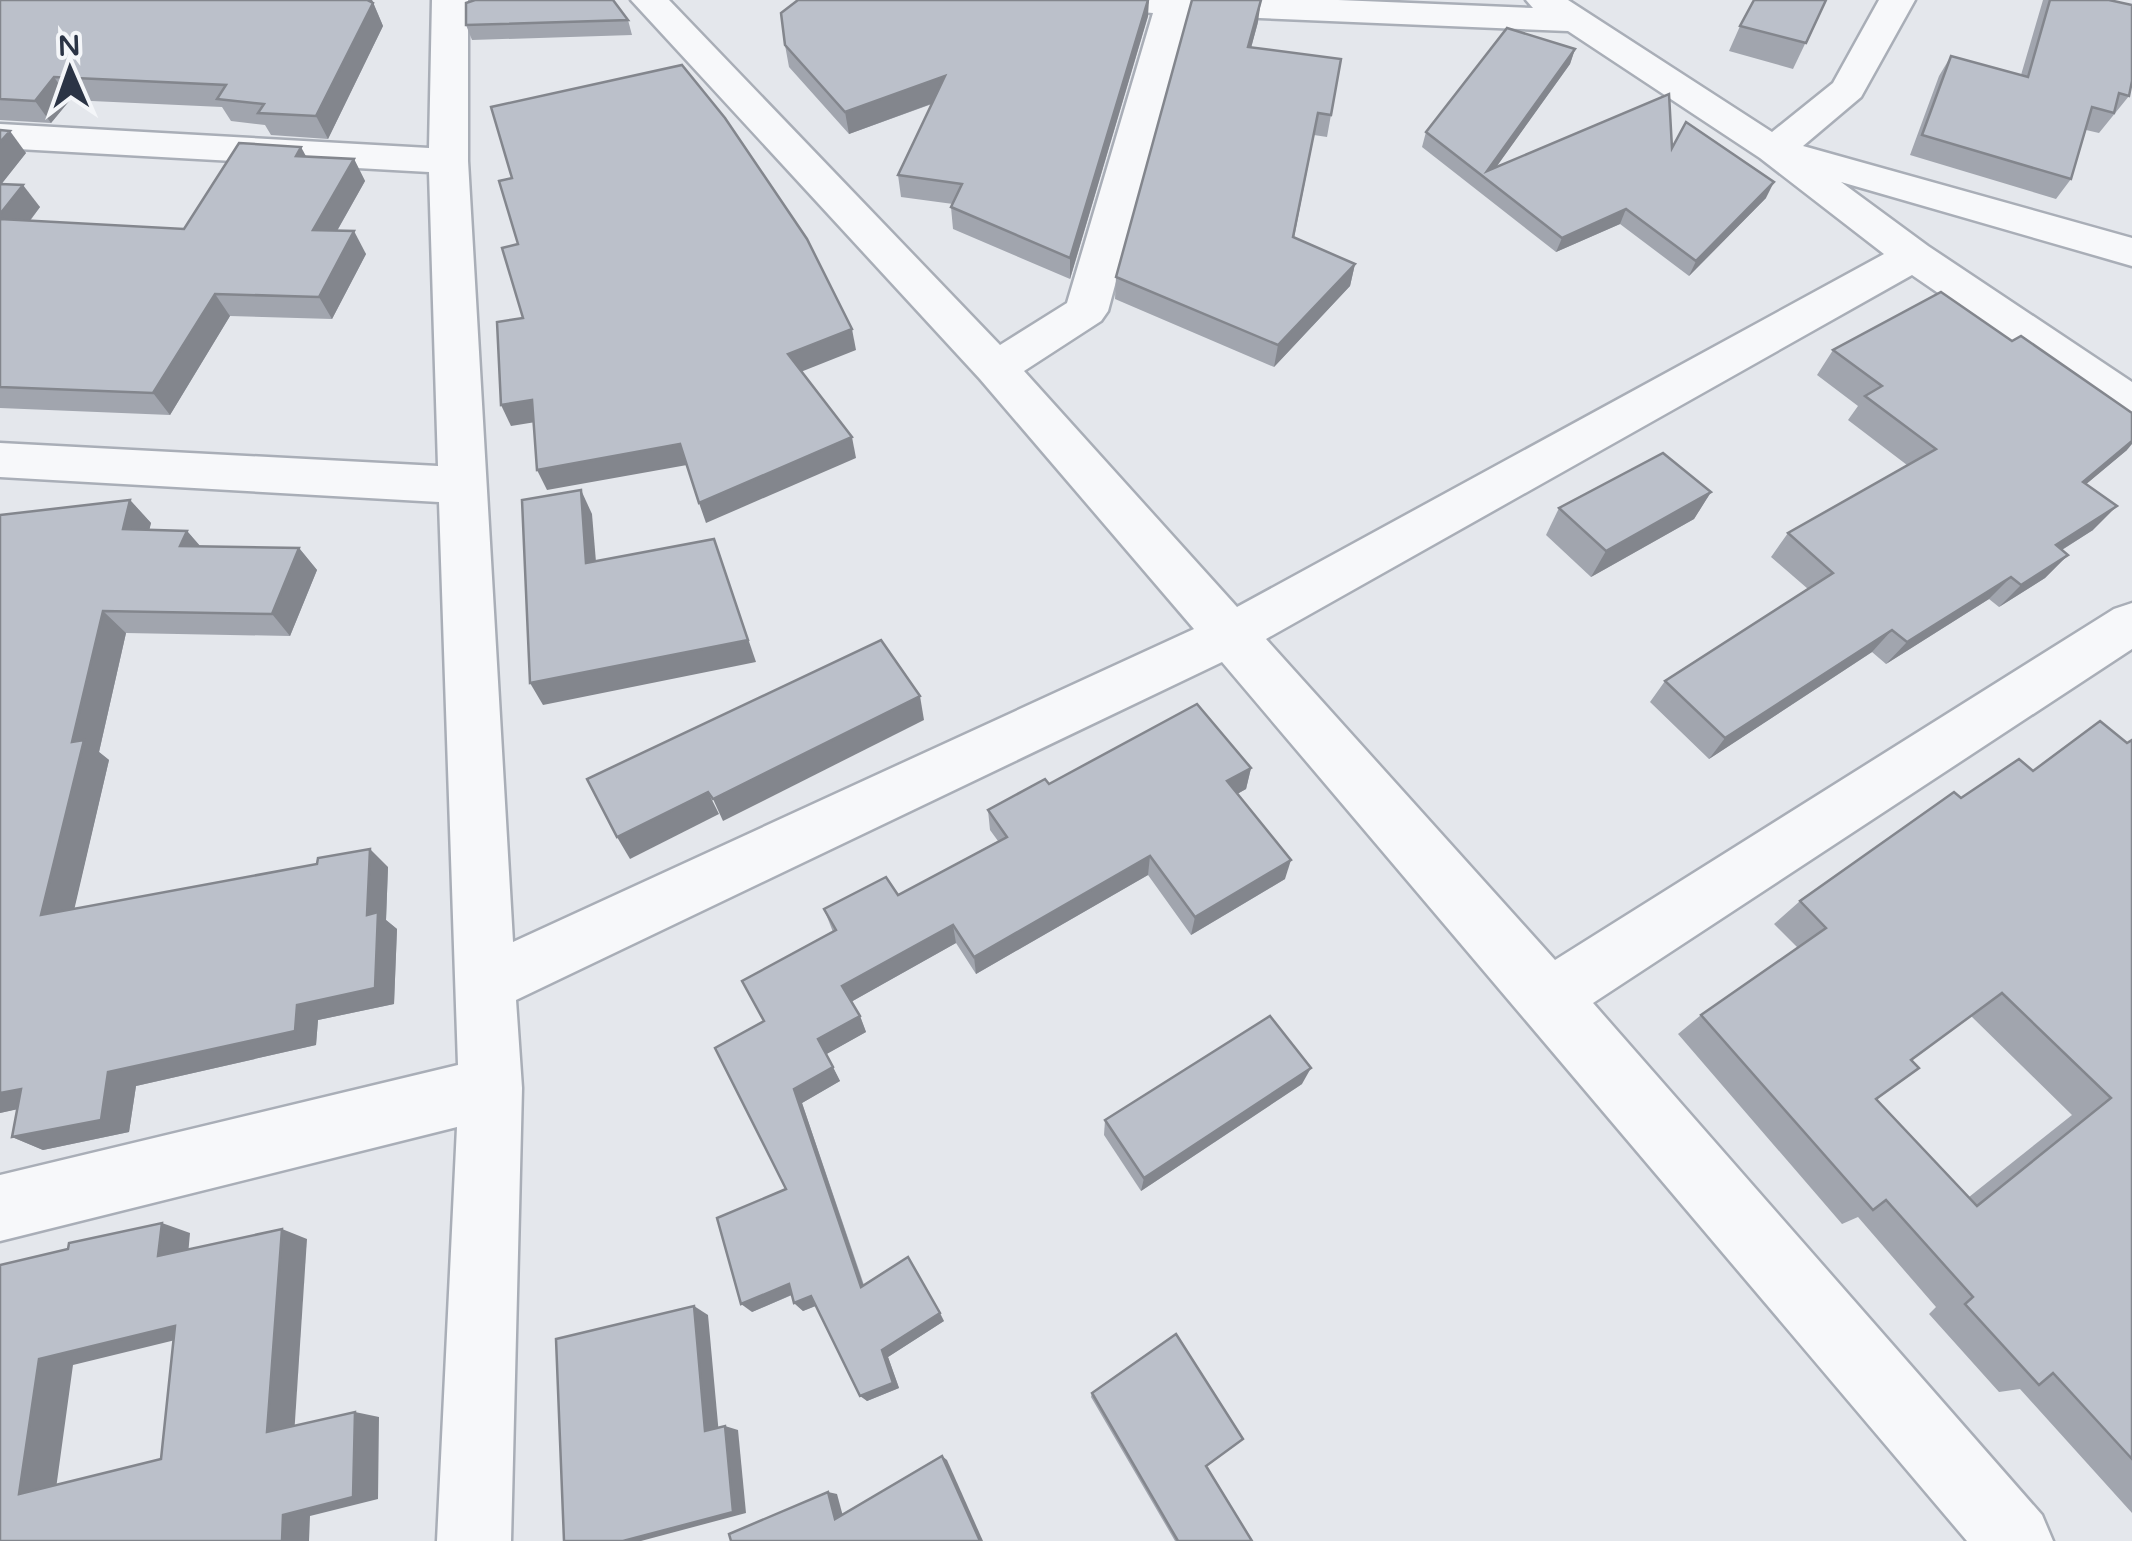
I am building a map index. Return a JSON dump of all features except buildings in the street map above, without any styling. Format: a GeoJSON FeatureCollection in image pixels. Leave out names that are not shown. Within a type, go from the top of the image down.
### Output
{"type":"FeatureCollection","features":[{"type":"Feature","properties":{"kind":"street"},"geometry":{"type":"LineString","coordinates":[[450,0],[448,161],[482,986],[490,1088],[474,1541]]}},
{"type":"Feature","properties":{"kind":"street"},"geometry":{"type":"LineString","coordinates":[[649,0],[996,368],[1549,998],[2016,1541]]}},
{"type":"Feature","properties":{"kind":"street"},"geometry":{"type":"LineString","coordinates":[[1094,0],[1559,10],[1774,150],[1913,256],[2132,404]]}},
{"type":"Feature","properties":{"kind":"street"},"geometry":{"type":"LineString","coordinates":[[1774,150],[1848,89],[1898,0]]}},
{"type":"Feature","properties":{"kind":"street"},"geometry":{"type":"LineString","coordinates":[[996,368],[1086,311],[1172,4]]}},
{"type":"Feature","properties":{"kind":"street"},"geometry":{"type":"LineString","coordinates":[[0,136],[448,161]]}},
{"type":"Feature","properties":{"kind":"street"},"geometry":{"type":"LineString","coordinates":[[1774,150],[2132,252]]}},
{"type":"Feature","properties":{"kind":"street"},"geometry":{"type":"LineString","coordinates":[[482,986],[1228,636],[1913,256]]}},
{"type":"Feature","properties":{"kind":"street"},"geometry":{"type":"LineString","coordinates":[[0,460],[461,485]]}},
{"type":"Feature","properties":{"kind":"street"},"geometry":{"type":"LineString","coordinates":[[1549,998],[2132,623]]}},
{"type":"Feature","properties":{"kind":"street"},"geometry":{"type":"LineString","coordinates":[[0,1208],[490,1088]]}}]}
